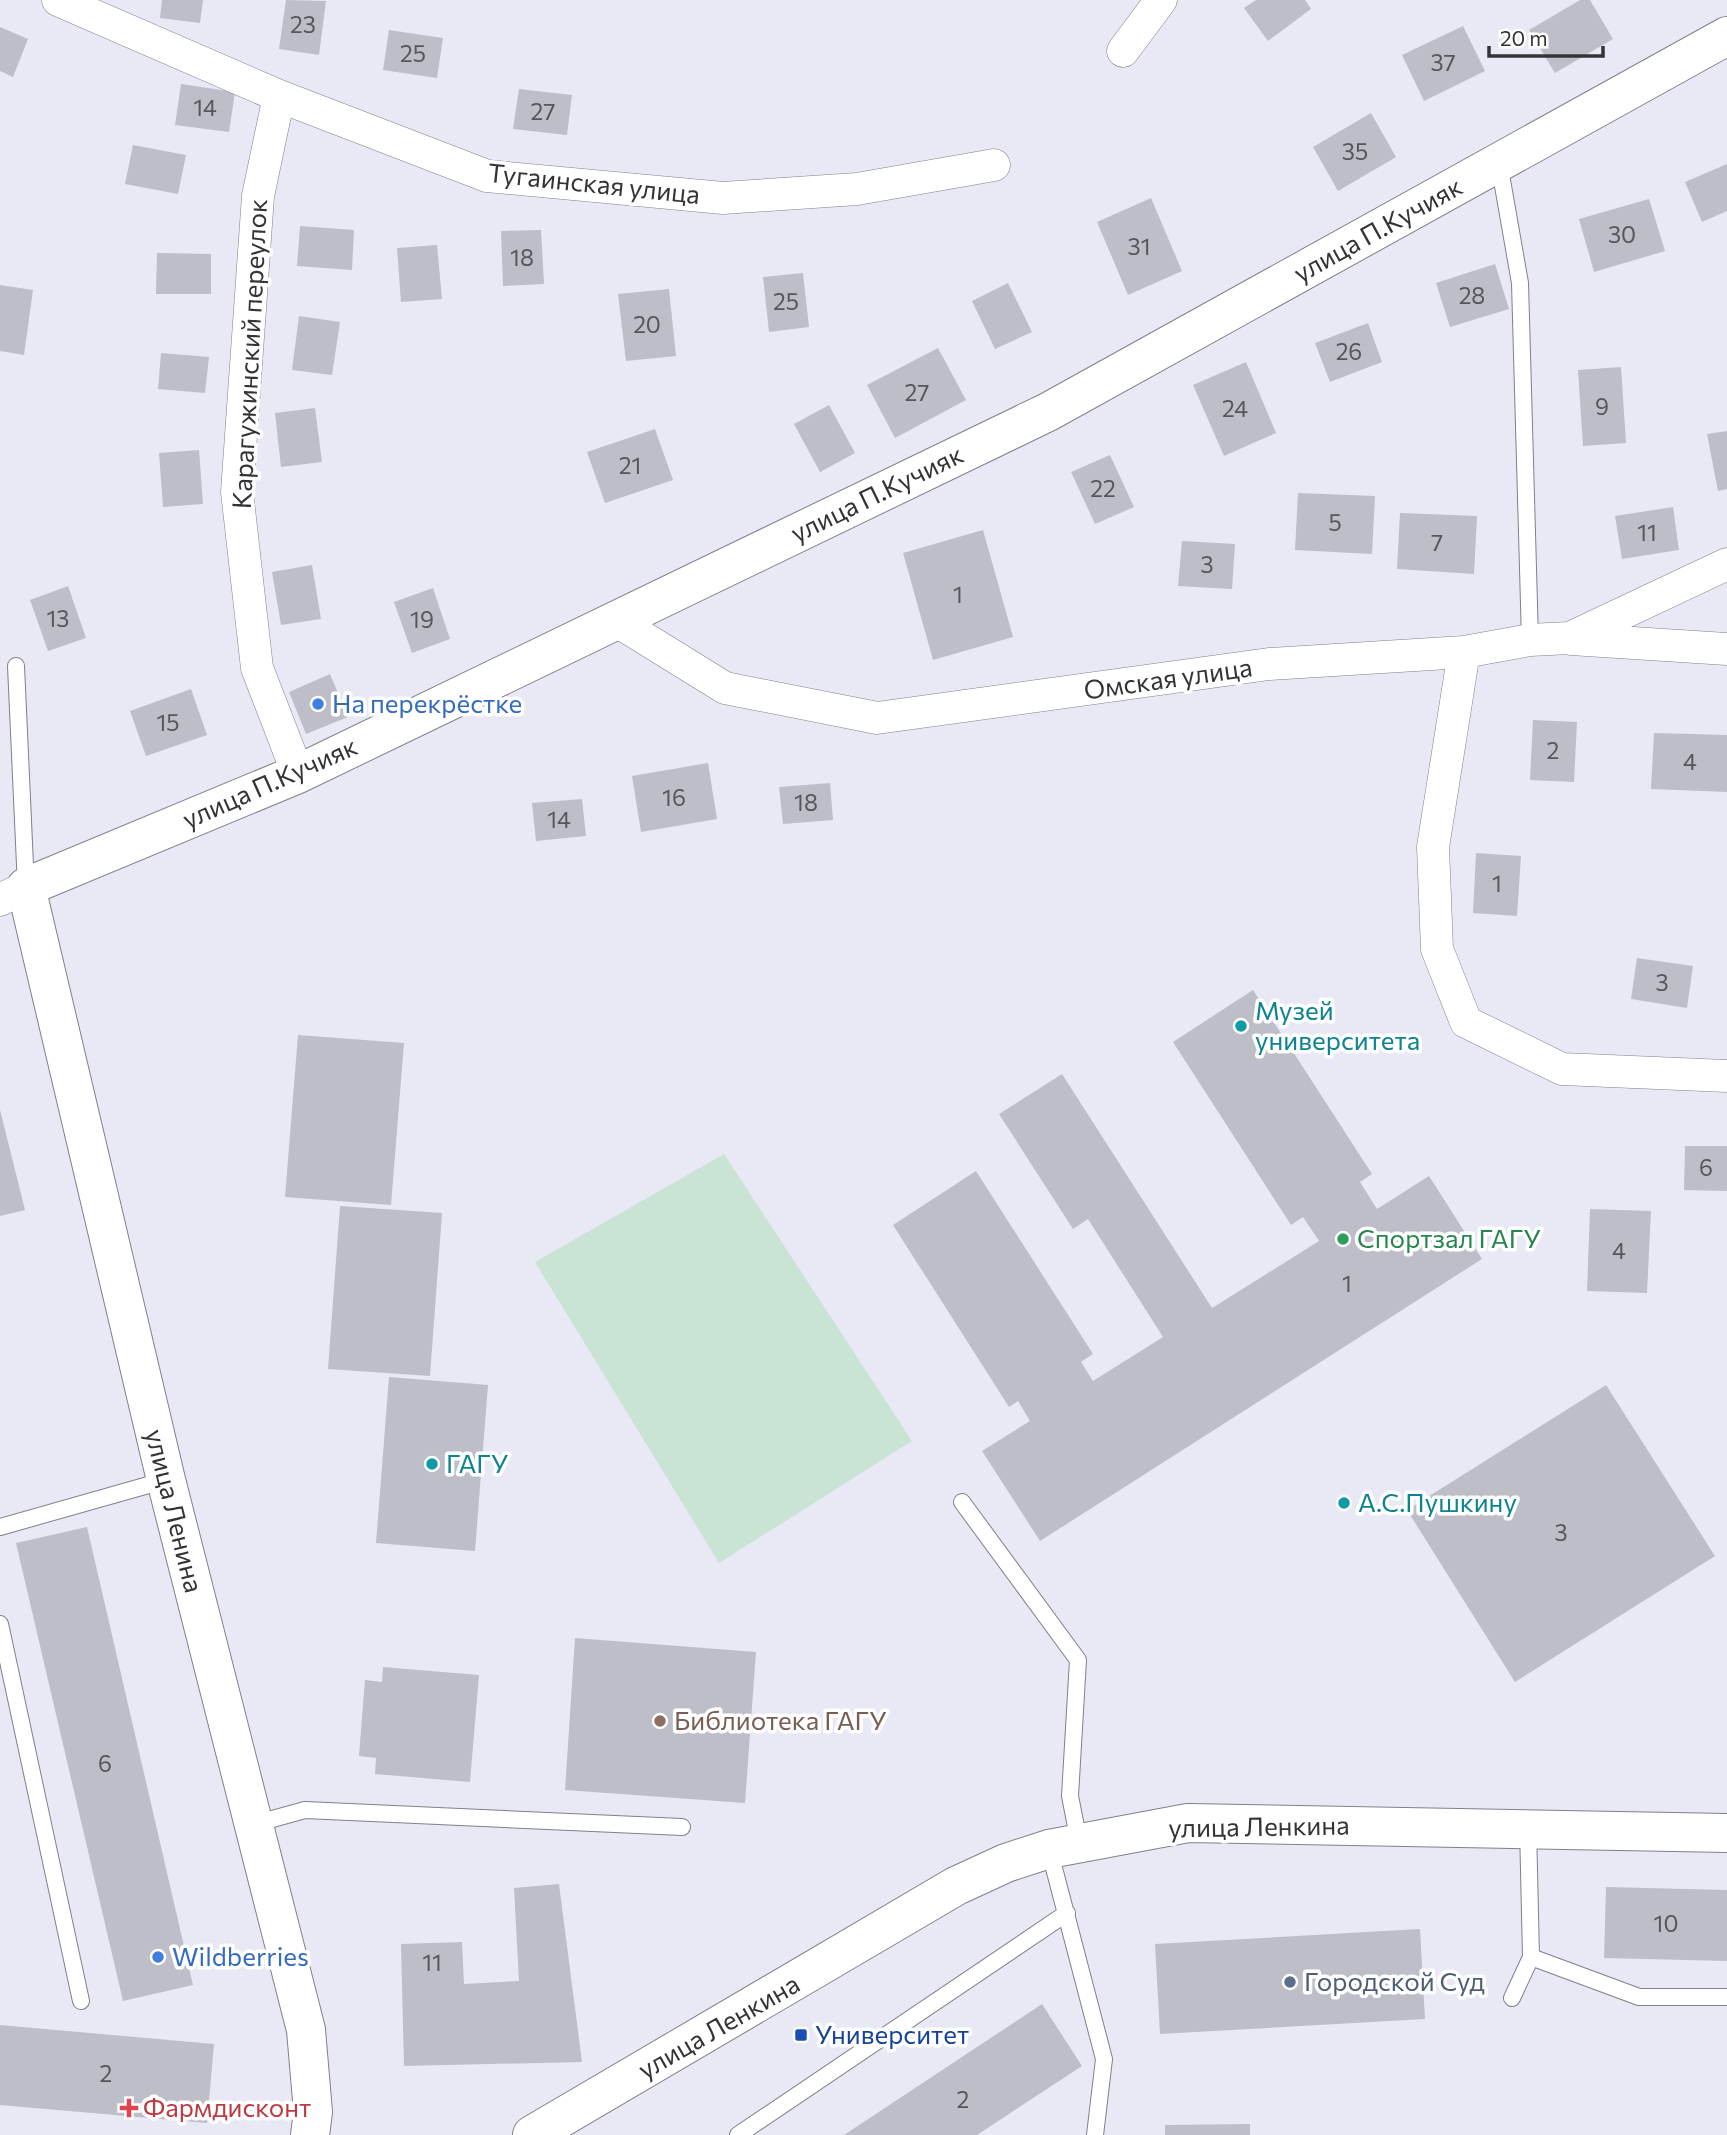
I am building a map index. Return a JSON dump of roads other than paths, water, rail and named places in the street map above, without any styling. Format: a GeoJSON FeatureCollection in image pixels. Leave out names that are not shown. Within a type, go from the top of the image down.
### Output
{"type":"FeatureCollection","features":[{"type":"Feature","properties":{"kind":"street","name":"Тугаинская улица"},"geometry":{"type":"LineString","coordinates":[[58,0],[279,96],[487,176],[723,198],[857,189],[994,165]]}},
{"type":"Feature","properties":{"kind":"street"},"geometry":{"type":"LineString","coordinates":[[1123,51],[1161,0]]}},
{"type":"Feature","properties":{"kind":"street","name":"улица П.Кучияк"},"geometry":{"type":"LineString","coordinates":[[13,894],[298,774],[1048,412],[1727,36]]}},
{"type":"Feature","properties":{"kind":"street","name":"Карагужинский переулок"},"geometry":{"type":"LineString","coordinates":[[279,96],[258,196],[237,492],[257,668],[298,774]]}},
{"type":"Feature","properties":{"kind":"street","name":"Омская улица"},"geometry":{"type":"LineString","coordinates":[[615,620],[725,688],[877,718],[1269,664],[1464,652],[1530,640],[1570,638],[1727,565]]}},
{"type":"Feature","properties":{"kind":"street"},"geometry":{"type":"LineString","coordinates":[[1570,638],[1727,649]]}},
{"type":"Feature","properties":{"kind":"street"},"geometry":{"type":"LineString","coordinates":[[1464,652],[1433,847],[1437,949],[1466,1022],[1562,1069],[1727,1076]]}},
{"type":"Feature","properties":{"kind":"street","name":"улица Ленина"},"geometry":{"type":"LineString","coordinates":[[13,894],[306,2030],[313,2112],[310,2135]]}},
{"type":"Feature","properties":{"kind":"street","name":"улица Ленкина"},"geometry":{"type":"LineString","coordinates":[[532,2135],[956,1886],[1006,1863],[1064,1845],[1188,1823],[1528,1827],[1727,1833]]}},
{"type":"Feature","properties":{"kind":"lane"},"geometry":{"type":"LineString","coordinates":[[1499,163],[1520,283],[1530,640]]}},
{"type":"Feature","properties":{"kind":"lane"},"geometry":{"type":"LineString","coordinates":[[13,894],[16,666]]}},
{"type":"Feature","properties":{"kind":"lane"},"geometry":{"type":"LineString","coordinates":[[0,1527],[166,1480]]}},
{"type":"Feature","properties":{"kind":"lane"},"geometry":{"type":"LineString","coordinates":[[962,1502],[1078,1660],[1070,1796],[1064,1845],[1068,1913],[1104,2059],[1095,2135]]}},
{"type":"Feature","properties":{"kind":"lane"},"geometry":{"type":"LineString","coordinates":[[0,1624],[81,2001]]}},
{"type":"Feature","properties":{"kind":"lane"},"geometry":{"type":"LineString","coordinates":[[251,1824],[305,1810],[682,1827]]}},
{"type":"Feature","properties":{"kind":"lane"},"geometry":{"type":"LineString","coordinates":[[1512,1998],[1531,1957],[1528,1827]]}},
{"type":"Feature","properties":{"kind":"lane"},"geometry":{"type":"LineString","coordinates":[[738,2135],[1068,1913]]}},
{"type":"Feature","properties":{"kind":"lane"},"geometry":{"type":"LineString","coordinates":[[1531,1957],[1639,1997],[1727,1997]]}},
{"type":"Feature","properties":{"kind":"place","name":"На перекрёстке"},"geometry":{"type":"Point","coordinates":[318,704]}},
{"type":"Feature","properties":{"kind":"place","name":"Музей университета"},"geometry":{"type":"Point","coordinates":[1241,1026]}},
{"type":"Feature","properties":{"kind":"place","name":"Спортзал ГАГУ"},"geometry":{"type":"Point","coordinates":[1343,1239]}},
{"type":"Feature","properties":{"kind":"place","name":"ГАГУ"},"geometry":{"type":"Point","coordinates":[432,1464]}},
{"type":"Feature","properties":{"kind":"place","name":"А.С.Пушкину"},"geometry":{"type":"Point","coordinates":[1344,1503]}},
{"type":"Feature","properties":{"kind":"place","name":"Библиотека ГАГУ"},"geometry":{"type":"Point","coordinates":[660,1721]}},
{"type":"Feature","properties":{"kind":"place","name":"Wildberries"},"geometry":{"type":"Point","coordinates":[158,1957]}},
{"type":"Feature","properties":{"kind":"place","name":"Городской Суд"},"geometry":{"type":"Point","coordinates":[1290,1982]}},
{"type":"Feature","properties":{"kind":"place","name":"Университет"},"geometry":{"type":"Point","coordinates":[801,2035]}},
{"type":"Feature","properties":{"kind":"place","name":"Фармдисконт"},"geometry":{"type":"Point","coordinates":[129,2108]}}]}
